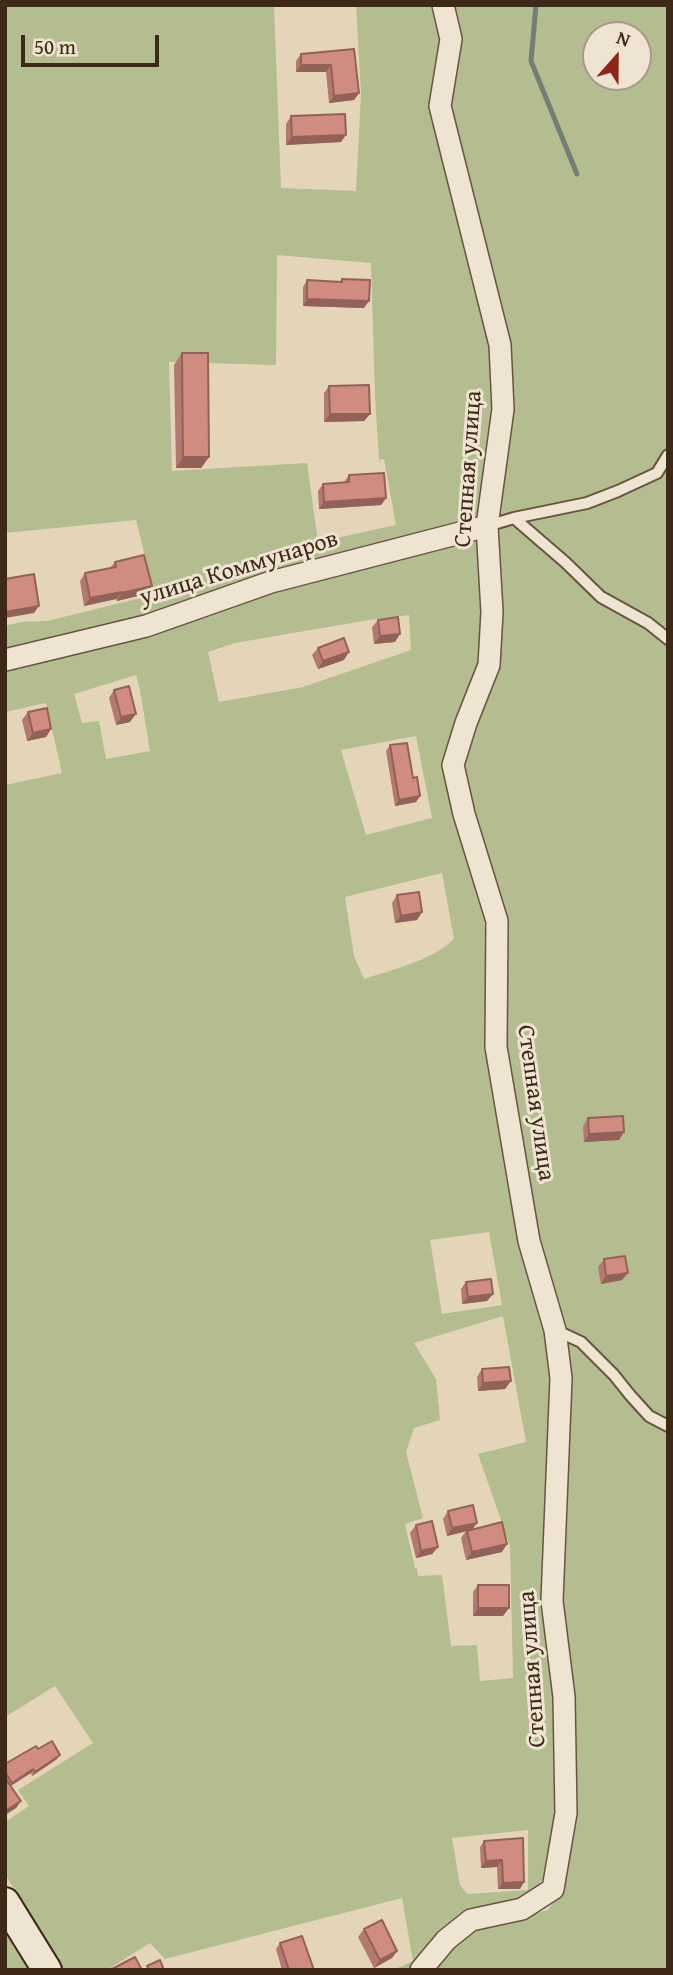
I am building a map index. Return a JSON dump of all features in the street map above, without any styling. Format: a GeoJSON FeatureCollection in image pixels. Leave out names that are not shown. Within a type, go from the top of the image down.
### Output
{"type":"FeatureCollection","features":[{"type":"Feature","properties":{"kind":"street","name":"Степная улица"},"geometry":{"type":"LineString","coordinates":[[421,1970],[446,1940],[471,1920],[523,1909],[553,1889],[566,1813],[564,1697],[552,1601],[561,1378],[555,1330],[529,1241],[496,1048],[497,921],[464,814],[453,765],[466,723],[489,666],[492,612],[488,526],[503,409],[500,345],[440,106],[451,40],[443,5]]}},
{"type":"Feature","properties":{"kind":"street","name":"улица Коммунаров"},"geometry":{"type":"LineString","coordinates":[[5,660],[146,626],[271,582],[488,526]]}},
{"type":"Feature","properties":{"kind":"street"},"geometry":{"type":"LineString","coordinates":[[5,1902],[47,1970]]}},
{"type":"Feature","properties":{"kind":"lane"},"geometry":{"type":"LineString","coordinates":[[488,526],[587,503],[618,491],[657,472],[668,455]]}},
{"type":"Feature","properties":{"kind":"lane"},"geometry":{"type":"LineString","coordinates":[[514,518],[601,597],[648,623],[668,639]]}},
{"type":"Feature","properties":{"kind":"lane"},"geometry":{"type":"LineString","coordinates":[[555,1330],[581,1342],[649,1416],[668,1426]]}},
{"type":"Feature","properties":{"kind":"green space"},"geometry":{"type":"Polygon","coordinates":[[[5,5],[274,5],[281,188],[356,191],[361,94],[356,5],[668,5],[668,1970],[429,1970],[454,1942],[472,1930],[548,1910],[559,1894],[569,1843],[573,1747],[559,1620],[558,1572],[569,1367],[534,1230],[503,1062],[503,930],[451,755],[447,768],[492,931],[492,1066],[528,1259],[551,1342],[555,1392],[548,1615],[559,1701],[561,1814],[547,1874],[533,1892],[509,1906],[463,1918],[444,1934],[413,1970],[393,1970],[413,1961],[402,1898],[165,1959],[150,1943],[107,1970],[63,1970],[5,1874],[5,1822],[29,1806],[18,1790],[93,1743],[55,1686],[5,1717],[5,785],[62,773],[46,703],[5,712],[5,666],[80,650],[150,630],[274,585],[402,554],[399,543],[229,590],[95,633],[5,653],[5,626],[47,621],[154,593],[136,520],[5,533],[5,5]],[[277,255],[276,365],[169,362],[172,471],[307,463],[318,542],[396,525],[384,459],[379,460],[371,263],[277,255]],[[409,615],[235,643],[208,652],[219,702],[303,687],[411,650],[409,615]],[[136,675],[74,694],[82,723],[99,721],[106,759],[150,751],[136,675]],[[416,736],[341,750],[366,835],[432,818],[416,736]],[[442,873],[345,897],[354,956],[364,979],[423,959],[454,939],[442,873]],[[489,1232],[430,1240],[442,1314],[502,1305],[489,1232]],[[503,1316],[414,1343],[436,1379],[440,1420],[414,1428],[406,1452],[423,1518],[405,1524],[415,1568],[418,1576],[442,1575],[451,1646],[477,1645],[480,1681],[513,1678],[510,1546],[478,1454],[526,1442],[503,1316]],[[528,1830],[452,1838],[460,1885],[467,1894],[528,1890],[528,1830]]]}},
{"type":"Feature","properties":{"kind":"green space"},"geometry":{"type":"Polygon","coordinates":[[[5,1923],[35,1970],[5,1970],[5,1923]]]}},
{"type":"Feature","properties":{"kind":"building"},"geometry":{"type":"Polygon","coordinates":[[[354,49],[359,93],[334,96],[331,65],[301,65],[301,54],[354,49]]]}},
{"type":"Feature","properties":{"kind":"building"},"geometry":{"type":"Polygon","coordinates":[[[345,114],[346,135],[292,137],[291,116],[345,114]]]}},
{"type":"Feature","properties":{"kind":"building"},"geometry":{"type":"Polygon","coordinates":[[[342,279],[370,280],[369,301],[307,299],[307,280],[342,282],[342,279]]]}},
{"type":"Feature","properties":{"kind":"building"},"geometry":{"type":"Polygon","coordinates":[[[182,353],[208,353],[209,457],[183,457],[182,353]]]}},
{"type":"Feature","properties":{"kind":"building"},"geometry":{"type":"Polygon","coordinates":[[[369,385],[370,414],[330,414],[329,386],[369,385]]]}},
{"type":"Feature","properties":{"kind":"building"},"geometry":{"type":"Polygon","coordinates":[[[384,473],[386,498],[324,502],[323,484],[349,482],[349,475],[384,473]]]}},
{"type":"Feature","properties":{"kind":"building"},"geometry":{"type":"Polygon","coordinates":[[[144,555],[152,586],[90,598],[85,573],[116,567],[115,562],[144,555]]]}},
{"type":"Feature","properties":{"kind":"building"},"geometry":{"type":"Polygon","coordinates":[[[34,574],[39,606],[5,612],[5,579],[34,574]]]}},
{"type":"Feature","properties":{"kind":"building"},"geometry":{"type":"Polygon","coordinates":[[[398,617],[400,634],[380,636],[378,620],[398,617]]]}},
{"type":"Feature","properties":{"kind":"building"},"geometry":{"type":"Polygon","coordinates":[[[344,638],[349,652],[323,661],[318,648],[344,638]]]}},
{"type":"Feature","properties":{"kind":"building"},"geometry":{"type":"Polygon","coordinates":[[[129,686],[136,714],[121,717],[114,690],[129,686]]]}},
{"type":"Feature","properties":{"kind":"building"},"geometry":{"type":"Polygon","coordinates":[[[47,708],[51,729],[33,733],[28,712],[47,708]]]}},
{"type":"Feature","properties":{"kind":"building"},"geometry":{"type":"Polygon","coordinates":[[[407,743],[413,778],[417,777],[420,796],[399,800],[390,745],[407,743]]]}},
{"type":"Feature","properties":{"kind":"building"},"geometry":{"type":"Polygon","coordinates":[[[419,892],[422,912],[401,916],[397,895],[419,892]]]}},
{"type":"Feature","properties":{"kind":"building"},"geometry":{"type":"Polygon","coordinates":[[[623,1116],[624,1132],[589,1134],[588,1118],[623,1116]]]}},
{"type":"Feature","properties":{"kind":"building"},"geometry":{"type":"Polygon","coordinates":[[[625,1256],[628,1273],[606,1276],[604,1259],[625,1256]]]}},
{"type":"Feature","properties":{"kind":"building"},"geometry":{"type":"Polygon","coordinates":[[[491,1279],[493,1294],[468,1297],[466,1282],[491,1279]]]}},
{"type":"Feature","properties":{"kind":"building"},"geometry":{"type":"Polygon","coordinates":[[[509,1367],[511,1381],[483,1383],[482,1369],[509,1367]]]}},
{"type":"Feature","properties":{"kind":"building"},"geometry":{"type":"Polygon","coordinates":[[[473,1505],[477,1523],[452,1528],[448,1511],[473,1505]]]}},
{"type":"Feature","properties":{"kind":"building"},"geometry":{"type":"Polygon","coordinates":[[[432,1521],[438,1547],[421,1551],[416,1525],[432,1521]]]}},
{"type":"Feature","properties":{"kind":"building"},"geometry":{"type":"Polygon","coordinates":[[[502,1522],[507,1544],[472,1552],[467,1531],[502,1522]]]}},
{"type":"Feature","properties":{"kind":"building"},"geometry":{"type":"Polygon","coordinates":[[[478,1585],[509,1585],[509,1608],[478,1608],[478,1585]]]}},
{"type":"Feature","properties":{"kind":"building"},"geometry":{"type":"Polygon","coordinates":[[[52,1741],[60,1755],[12,1783],[5,1772],[5,1764],[36,1746],[38,1749],[52,1741]]]}},
{"type":"Feature","properties":{"kind":"building"},"geometry":{"type":"Polygon","coordinates":[[[5,1778],[21,1801],[5,1811],[5,1778]]]}},
{"type":"Feature","properties":{"kind":"building"},"geometry":{"type":"Polygon","coordinates":[[[523,1838],[524,1882],[503,1883],[502,1860],[486,1861],[484,1841],[523,1838]]]}},
{"type":"Feature","properties":{"kind":"building"},"geometry":{"type":"Polygon","coordinates":[[[382,1920],[397,1951],[380,1960],[364,1929],[382,1920]]]}},
{"type":"Feature","properties":{"kind":"building"},"geometry":{"type":"Polygon","coordinates":[[[302,1936],[314,1970],[289,1970],[280,1943],[302,1936]]]}},
{"type":"Feature","properties":{"kind":"building"},"geometry":{"type":"Polygon","coordinates":[[[135,1957],[142,1970],[110,1970],[135,1957]]]}},
{"type":"Feature","properties":{"kind":"building"},"geometry":{"type":"Polygon","coordinates":[[[160,1960],[164,1970],[149,1970],[147,1966],[160,1960]]]}},
{"type":"Feature","properties":{"kind":"waterway"},"geometry":{"type":"LineString","coordinates":[[536,5],[531,61],[577,174]]}}]}
